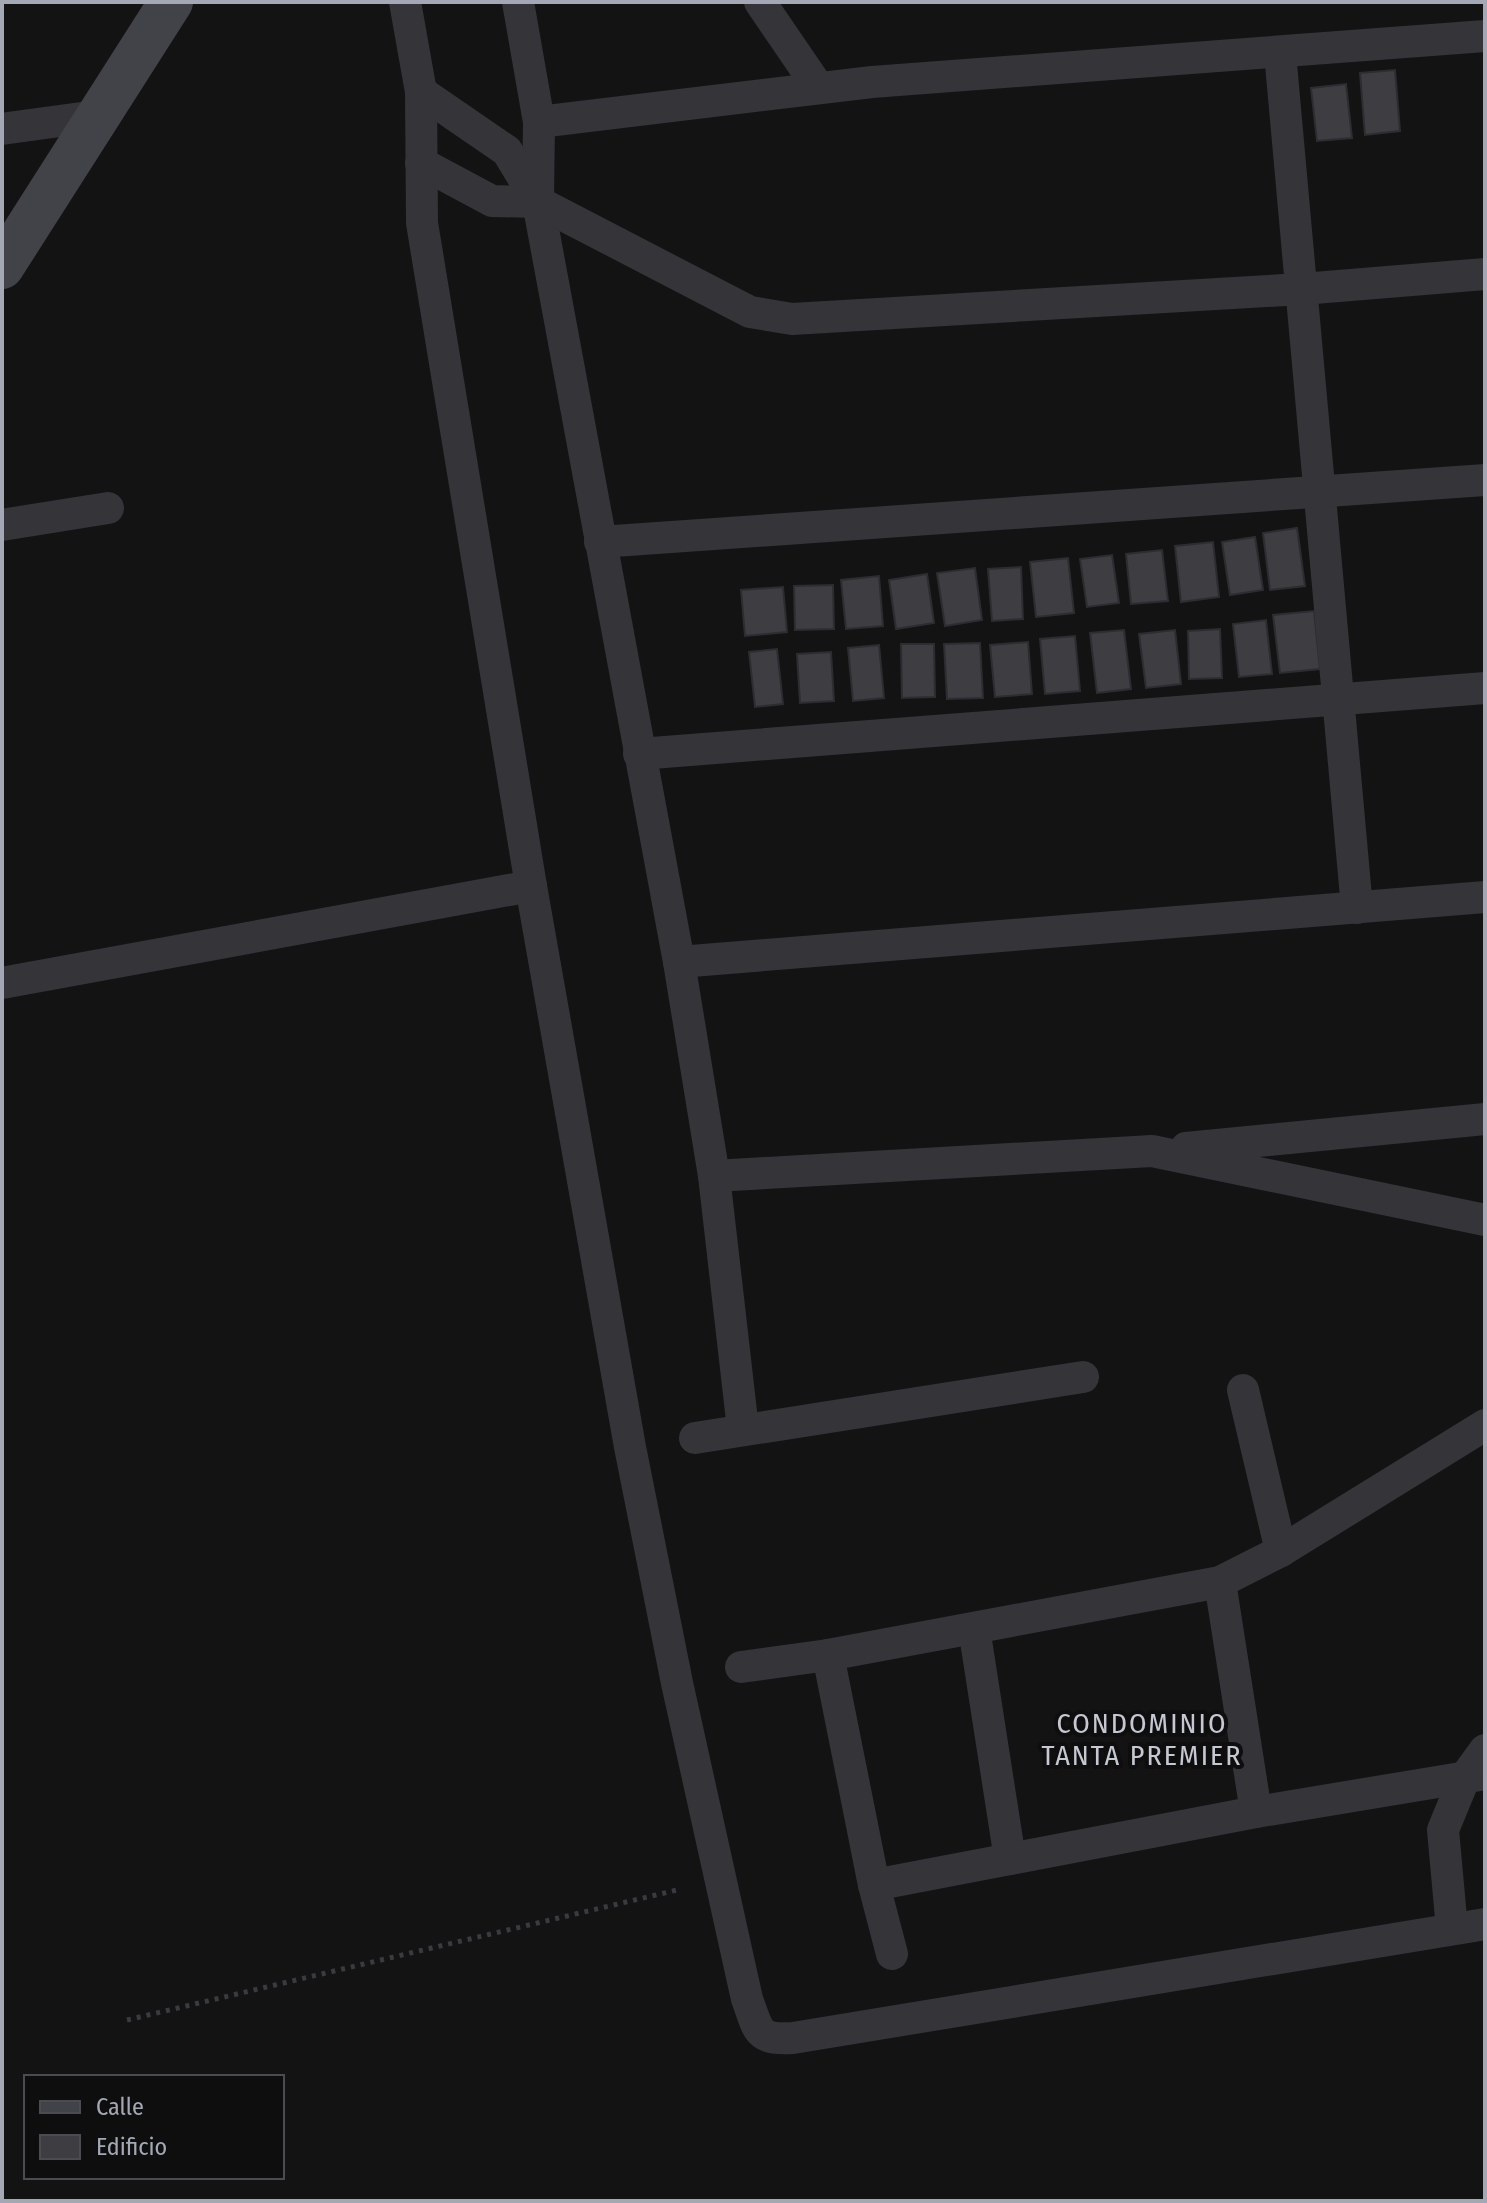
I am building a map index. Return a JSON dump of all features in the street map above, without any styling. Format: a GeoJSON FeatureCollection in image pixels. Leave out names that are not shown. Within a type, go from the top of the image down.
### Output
{"type":"FeatureCollection","features":[{"type":"Feature","properties":{"kind":"main road"},"geometry":{"type":"LineString","coordinates":[[2,267],[171,2]]}},
{"type":"Feature","properties":{"kind":"street"},"geometry":{"type":"LineString","coordinates":[[405,2],[421,92],[422,223],[531,886],[630,1447],[677,1683],[747,1999],[762,2033],[771,2039],[793,2038],[1485,1924]]}},
{"type":"Feature","properties":{"kind":"street"},"geometry":{"type":"LineString","coordinates":[[518,2],[539,122],[538,202],[679,962],[714,1176],[743,1429]]}},
{"type":"Feature","properties":{"kind":"street"},"geometry":{"type":"LineString","coordinates":[[760,2],[818,87]]}},
{"type":"Feature","properties":{"kind":"street"},"geometry":{"type":"LineString","coordinates":[[539,122],[818,87],[1485,36]]}},
{"type":"Feature","properties":{"kind":"street"},"geometry":{"type":"LineString","coordinates":[[1280,53],[1357,908]]}},
{"type":"Feature","properties":{"kind":"street"},"geometry":{"type":"LineString","coordinates":[[421,92],[507,151],[538,202]]}},
{"type":"Feature","properties":{"kind":"street"},"geometry":{"type":"LineString","coordinates":[[2,129],[96,116]]}},
{"type":"Feature","properties":{"kind":"street"},"geometry":{"type":"LineString","coordinates":[[421,163],[492,201],[538,202],[750,312],[792,319],[1302,289],[1485,274]]}},
{"type":"Feature","properties":{"kind":"street"},"geometry":{"type":"LineString","coordinates":[[600,542],[1485,480]]}},
{"type":"Feature","properties":{"kind":"street"},"geometry":{"type":"LineString","coordinates":[[2,525],[108,508]]}},
{"type":"Feature","properties":{"kind":"street"},"geometry":{"type":"LineString","coordinates":[[639,754],[1485,688]]}},
{"type":"Feature","properties":{"kind":"street"},"geometry":{"type":"LineString","coordinates":[[2,983],[531,886]]}},
{"type":"Feature","properties":{"kind":"street"},"geometry":{"type":"LineString","coordinates":[[679,962],[1485,897]]}},
{"type":"Feature","properties":{"kind":"street"},"geometry":{"type":"LineString","coordinates":[[714,1176],[1152,1151],[1485,1119]]}},
{"type":"Feature","properties":{"kind":"street"},"geometry":{"type":"LineString","coordinates":[[1152,1151],[1485,1220]]}},
{"type":"Feature","properties":{"kind":"street"},"geometry":{"type":"LineString","coordinates":[[695,1438],[1083,1377]]}},
{"type":"Feature","properties":{"kind":"street"},"geometry":{"type":"LineString","coordinates":[[1243,1390],[1281,1551]]}},
{"type":"Feature","properties":{"kind":"street"},"geometry":{"type":"LineString","coordinates":[[741,1667],[828,1655],[1220,1582],[1281,1551],[1485,1425]]}},
{"type":"Feature","properties":{"kind":"street"},"geometry":{"type":"LineString","coordinates":[[1220,1582],[1256,1812]]}},
{"type":"Feature","properties":{"kind":"street"},"geometry":{"type":"LineString","coordinates":[[974,1628],[1010,1859]]}},
{"type":"Feature","properties":{"kind":"street"},"geometry":{"type":"LineString","coordinates":[[828,1655],[874,1885],[892,1954]]}},
{"type":"Feature","properties":{"kind":"street"},"geometry":{"type":"LineString","coordinates":[[1452,1929],[1443,1830],[1478,1781],[1485,1750]]}},
{"type":"Feature","properties":{"kind":"street"},"geometry":{"type":"LineString","coordinates":[[874,1885],[1256,1812],[1478,1781]]}},
{"type":"Feature","properties":{"kind":"path"},"geometry":{"type":"LineString","coordinates":[[127,2020],[677,1890]]}},
{"type":"Feature","properties":{"kind":"building"},"geometry":{"type":"Polygon","coordinates":[[[1395,70],[1400,131],[1365,135],[1360,73],[1395,70]]]}},
{"type":"Feature","properties":{"kind":"building"},"geometry":{"type":"Polygon","coordinates":[[[1346,84],[1352,138],[1317,141],[1311,88],[1346,84]]]}},
{"type":"Feature","properties":{"kind":"building"},"geometry":{"type":"Polygon","coordinates":[[[1297,528],[1305,586],[1270,590],[1263,533],[1297,528]]]}},
{"type":"Feature","properties":{"kind":"building"},"geometry":{"type":"Polygon","coordinates":[[[1255,537],[1263,590],[1230,595],[1222,542],[1255,537]]]}},
{"type":"Feature","properties":{"kind":"building"},"geometry":{"type":"Polygon","coordinates":[[[1213,542],[1219,597],[1181,602],[1175,546],[1213,542]]]}},
{"type":"Feature","properties":{"kind":"building"},"geometry":{"type":"Polygon","coordinates":[[[1162,550],[1168,601],[1131,604],[1126,554],[1162,550]]]}},
{"type":"Feature","properties":{"kind":"building"},"geometry":{"type":"Polygon","coordinates":[[[1112,555],[1119,603],[1087,607],[1080,559],[1112,555]]]}},
{"type":"Feature","properties":{"kind":"building"},"geometry":{"type":"Polygon","coordinates":[[[1068,558],[1074,613],[1036,617],[1030,562],[1068,558]]]}},
{"type":"Feature","properties":{"kind":"building"},"geometry":{"type":"Polygon","coordinates":[[[1021,567],[1023,619],[992,621],[988,569],[1021,567]]]}},
{"type":"Feature","properties":{"kind":"building"},"geometry":{"type":"Polygon","coordinates":[[[975,568],[982,620],[945,626],[937,573],[975,568]]]}},
{"type":"Feature","properties":{"kind":"building"},"geometry":{"type":"Polygon","coordinates":[[[927,574],[934,623],[896,629],[889,580],[927,574]]]}},
{"type":"Feature","properties":{"kind":"building"},"geometry":{"type":"Polygon","coordinates":[[[879,576],[883,626],[846,629],[841,580],[879,576]]]}},
{"type":"Feature","properties":{"kind":"building"},"geometry":{"type":"Polygon","coordinates":[[[833,585],[834,629],[795,630],[794,586],[833,585]]]}},
{"type":"Feature","properties":{"kind":"building"},"geometry":{"type":"Polygon","coordinates":[[[783,587],[787,632],[745,636],[741,590],[783,587]]]}},
{"type":"Feature","properties":{"kind":"building"},"geometry":{"type":"Polygon","coordinates":[[[1314,611],[1320,669],[1280,673],[1273,615],[1314,611]]]}},
{"type":"Feature","properties":{"kind":"building"},"geometry":{"type":"Polygon","coordinates":[[[1266,620],[1272,674],[1239,677],[1233,624],[1266,620]]]}},
{"type":"Feature","properties":{"kind":"building"},"geometry":{"type":"Polygon","coordinates":[[[1220,629],[1222,678],[1189,679],[1188,631],[1220,629]]]}},
{"type":"Feature","properties":{"kind":"building"},"geometry":{"type":"Polygon","coordinates":[[[1124,630],[1131,689],[1097,693],[1090,633],[1124,630]]]}},
{"type":"Feature","properties":{"kind":"building"},"geometry":{"type":"Polygon","coordinates":[[[1175,630],[1181,684],[1146,688],[1139,634],[1175,630]]]}},
{"type":"Feature","properties":{"kind":"building"},"geometry":{"type":"Polygon","coordinates":[[[1075,636],[1080,691],[1045,694],[1040,639],[1075,636]]]}},
{"type":"Feature","properties":{"kind":"building"},"geometry":{"type":"Polygon","coordinates":[[[1028,642],[1032,694],[995,697],[990,645],[1028,642]]]}},
{"type":"Feature","properties":{"kind":"building"},"geometry":{"type":"Polygon","coordinates":[[[980,643],[983,698],[947,699],[944,644],[980,643]]]}},
{"type":"Feature","properties":{"kind":"building"},"geometry":{"type":"Polygon","coordinates":[[[901,644],[934,644],[935,697],[902,698],[901,644]]]}},
{"type":"Feature","properties":{"kind":"building"},"geometry":{"type":"Polygon","coordinates":[[[879,645],[884,698],[853,701],[848,648],[879,645]]]}},
{"type":"Feature","properties":{"kind":"building"},"geometry":{"type":"Polygon","coordinates":[[[777,649],[783,704],[755,707],[749,652],[777,649]]]}},
{"type":"Feature","properties":{"kind":"building"},"geometry":{"type":"Polygon","coordinates":[[[831,652],[834,701],[800,703],[797,654],[831,652]]]}},
{"type":"Feature","properties":{"kind":"district","name":"CONDOMINIO TANTA PREMIER"},"geometry":{"type":"Point","coordinates":[1142,1739]}}]}
